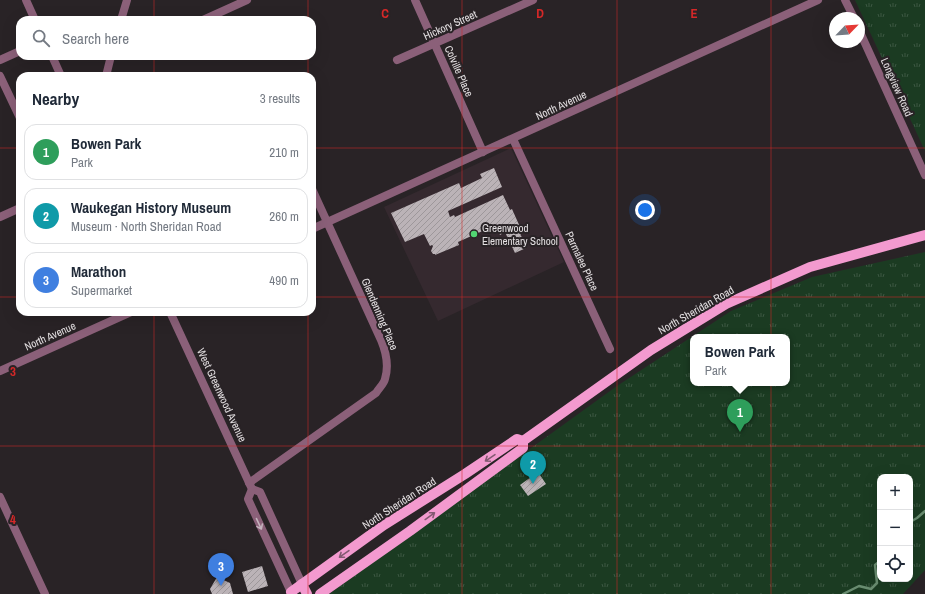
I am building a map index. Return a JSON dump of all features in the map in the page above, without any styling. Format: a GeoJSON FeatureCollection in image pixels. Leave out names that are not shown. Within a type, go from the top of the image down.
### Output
{"type":"FeatureCollection","features":[{"type":"Feature","properties":{"kind":"main road","name":"North Sheridan Road"},"geometry":{"type":"LineString","coordinates":[[523,442],[651,350],[726,304],[810,267],[925,235]]}},
{"type":"Feature","properties":{"kind":"main road","name":"North Sheridan Road"},"geometry":{"type":"LineString","coordinates":[[291,593],[405,512],[517,440],[523,442]]}},
{"type":"Feature","properties":{"kind":"main road","name":"North Sheridan Road"},"geometry":{"type":"LineString","coordinates":[[320,594],[410,531],[523,448],[523,442]]}},
{"type":"Feature","properties":{"kind":"main road"},"geometry":{"type":"LineString","coordinates":[[302,584],[307,594]]}},
{"type":"Feature","properties":{"kind":"street"},"geometry":{"type":"LineString","coordinates":[[26,0],[33,16]]}},
{"type":"Feature","properties":{"kind":"street"},"geometry":{"type":"LineString","coordinates":[[122,16],[127,0]]}},
{"type":"Feature","properties":{"kind":"street"},"geometry":{"type":"LineString","coordinates":[[211,16],[247,0]]}},
{"type":"Feature","properties":{"kind":"street","name":"Colville Place"},"geometry":{"type":"LineString","coordinates":[[415,0],[483,152]]}},
{"type":"Feature","properties":{"kind":"street","name":"Hickory Street"},"geometry":{"type":"LineString","coordinates":[[397,60],[533,0]]}},
{"type":"Feature","properties":{"kind":"street","name":"North Avenue"},"geometry":{"type":"LineString","coordinates":[[316,227],[818,0]]}},
{"type":"Feature","properties":{"kind":"street"},"geometry":{"type":"LineString","coordinates":[[845,0],[851,12]]}},
{"type":"Feature","properties":{"kind":"street","name":"Longview Road"},"geometry":{"type":"LineString","coordinates":[[865,43],[925,175]]}},
{"type":"Feature","properties":{"kind":"street"},"geometry":{"type":"LineString","coordinates":[[0,60],[16,53]]}},
{"type":"Feature","properties":{"kind":"street"},"geometry":{"type":"LineString","coordinates":[[54,60],[59,72]]}},
{"type":"Feature","properties":{"kind":"street"},"geometry":{"type":"LineString","coordinates":[[107,72],[110,60]]}},
{"type":"Feature","properties":{"kind":"street"},"geometry":{"type":"LineString","coordinates":[[0,76],[16,110]]}},
{"type":"Feature","properties":{"kind":"street","name":"Parmalee Place"},"geometry":{"type":"LineString","coordinates":[[513,139],[610,349]]}},
{"type":"Feature","properties":{"kind":"street","name":"Glendenning Place"},"geometry":{"type":"LineString","coordinates":[[251,486],[376,392],[385,380],[387,369],[386,354],[381,340],[316,198]]}},
{"type":"Feature","properties":{"kind":"street"},"geometry":{"type":"LineString","coordinates":[[0,217],[16,210]]}},
{"type":"Feature","properties":{"kind":"street","name":"North Avenue"},"geometry":{"type":"LineString","coordinates":[[0,371],[122,316]]}},
{"type":"Feature","properties":{"kind":"street","name":"West Greenwood Avenue"},"geometry":{"type":"LineString","coordinates":[[172,316],[251,486],[260,492],[302,584]]}},
{"type":"Feature","properties":{"kind":"street","name":"West Greenwood Avenue"},"geometry":{"type":"LineString","coordinates":[[251,486],[248,499],[291,593]]}},
{"type":"Feature","properties":{"kind":"street"},"geometry":{"type":"LineString","coordinates":[[0,498],[3,511],[45,594]]}},
{"type":"Feature","properties":{"kind":"shaded area","name":"Greenwood Elementary School"},"geometry":{"type":"Polygon","coordinates":[[[511,148],[564,262],[438,321],[384,207],[511,148]]]}},
{"type":"Feature","properties":{"kind":"green space"},"geometry":{"type":"Polygon","coordinates":[[[855,0],[925,0],[925,151],[865,22],[865,12],[861,12],[855,0]]]}},
{"type":"Feature","properties":{"kind":"green space"},"geometry":{"type":"Polygon","coordinates":[[[925,252],[925,570],[903,594],[329,594],[617,386],[690,338],[690,386],[790,386],[790,334],[696,334],[731,311],[812,277],[925,252]]]}},
{"type":"Feature","properties":{"kind":"building"},"geometry":{"type":"Polygon","coordinates":[[[494,168],[502,187],[448,211],[450,217],[454,215],[455,217],[503,195],[510,210],[512,209],[520,227],[518,228],[526,248],[515,253],[505,232],[500,235],[496,225],[458,242],[459,245],[435,255],[431,251],[433,246],[430,246],[424,234],[405,242],[391,213],[459,183],[461,188],[482,178],[480,174],[494,168]]]}},
{"type":"Feature","properties":{"kind":"building"},"geometry":{"type":"Polygon","coordinates":[[[538,472],[546,484],[528,496],[520,485],[538,472]]]}},
{"type":"Feature","properties":{"kind":"building"},"geometry":{"type":"Polygon","coordinates":[[[262,566],[268,586],[248,592],[242,572],[262,566]]]}},
{"type":"Feature","properties":{"kind":"building"},"geometry":{"type":"Polygon","coordinates":[[[217,577],[230,583],[233,594],[212,594],[210,589],[217,577]]]}},
{"type":"Feature","properties":{"kind":"waterway"},"geometry":{"type":"LineString","coordinates":[[913,520],[925,511]]}},
{"type":"Feature","properties":{"kind":"waterway"},"geometry":{"type":"LineString","coordinates":[[843,594],[859,586],[871,589],[877,583],[875,565],[877,563]]}},
{"type":"Feature","properties":{"kind":"place","name":"Greenwood Elementary School"},"geometry":{"type":"Point","coordinates":[474,234]}},
{"type":"Feature","properties":{"kind":"place","name":"Bowen Park"},"geometry":{"type":"Point","coordinates":[740,432]}},
{"type":"Feature","properties":{"kind":"place","name":"Waukegan History Museum"},"geometry":{"type":"Point","coordinates":[533,484]}},
{"type":"Feature","properties":{"kind":"place","name":"Marathon"},"geometry":{"type":"Point","coordinates":[221,586]}}]}
